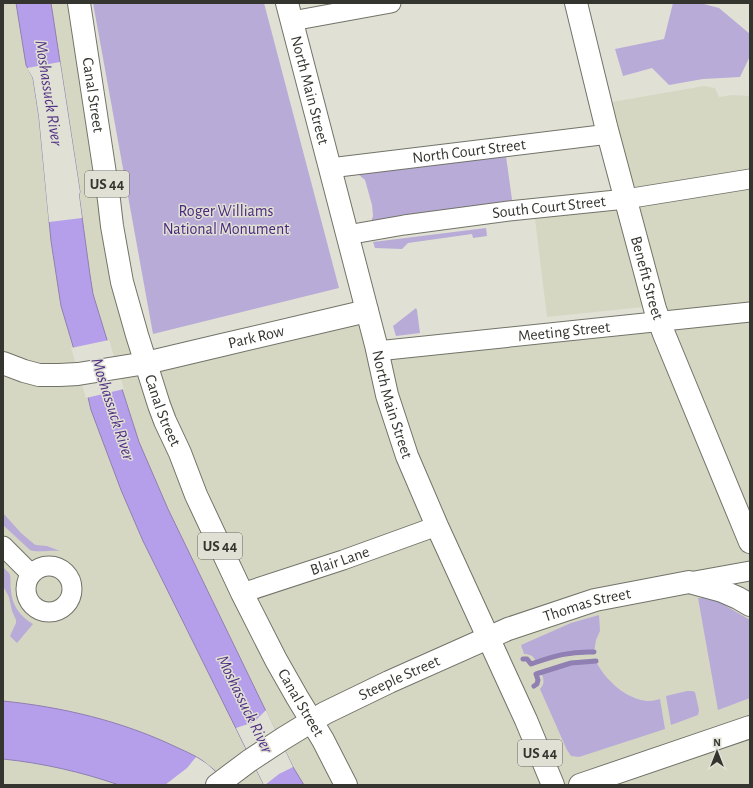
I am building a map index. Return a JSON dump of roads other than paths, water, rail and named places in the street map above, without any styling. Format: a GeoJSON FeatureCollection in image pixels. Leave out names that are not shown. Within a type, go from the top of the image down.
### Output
{"type":"FeatureCollection","features":[{"type":"Feature","properties":{"kind":"main road","name":"Canal Street"},"geometry":{"type":"LineString","coordinates":[[79,3],[122,282],[159,405],[196,495],[242,593],[276,660],[312,720],[346,785]]}},
{"type":"Feature","properties":{"kind":"main road","name":"Benefit Street"},"geometry":{"type":"LineString","coordinates":[[576,3],[659,322],[750,542]]}},
{"type":"Feature","properties":{"kind":"main road","name":"North Main Street"},"geometry":{"type":"LineString","coordinates":[[290,12],[388,395],[406,456],[526,720],[553,785]]}},
{"type":"Feature","properties":{"kind":"main road","name":"Park Row"},"geometry":{"type":"LineString","coordinates":[[3,363],[39,375],[78,374],[146,363],[367,311]]}},
{"type":"Feature","properties":{"kind":"main road","name":"Thomas Street"},"geometry":{"type":"LineString","coordinates":[[488,638],[508,629],[595,600],[689,582],[722,591],[750,605]]}},
{"type":"Feature","properties":{"kind":"main road","name":"Steeple Street"},"geometry":{"type":"LineString","coordinates":[[222,781],[249,761],[312,720],[383,684],[488,638]]}},
{"type":"Feature","properties":{"kind":"main road"},"geometry":{"type":"LineString","coordinates":[[580,785],[750,727]]}},
{"type":"Feature","properties":{"kind":"street"},"geometry":{"type":"LineString","coordinates":[[290,12],[390,3]]}},
{"type":"Feature","properties":{"kind":"street","name":"North Court Street"},"geometry":{"type":"LineString","coordinates":[[330,168],[609,134]]}},
{"type":"Feature","properties":{"kind":"street","name":"South Court Street"},"geometry":{"type":"LineString","coordinates":[[347,235],[404,225],[494,213],[626,199],[750,179]]}},
{"type":"Feature","properties":{"kind":"street","name":"Meeting Street"},"geometry":{"type":"LineString","coordinates":[[377,351],[750,312]]}},
{"type":"Feature","properties":{"kind":"street","name":"Blair Lane"},"geometry":{"type":"LineString","coordinates":[[242,593],[343,560],[437,526]]}},
{"type":"Feature","properties":{"kind":"street"},"geometry":{"type":"LineString","coordinates":[[3,546],[32,574]]}},
{"type":"Feature","properties":{"kind":"street","name":"Thomas Street"},"geometry":{"type":"LineString","coordinates":[[689,582],[750,571]]}},
{"type":"Feature","properties":{"kind":"water","name":"Moshassuck River"},"geometry":{"type":"Polygon","coordinates":[[[16,3],[51,3],[80,192],[79,195],[93,294],[139,442],[168,509],[293,767],[304,785],[264,785],[143,541],[121,490],[91,410],[61,306],[51,241],[39,117],[33,78],[26,65],[16,3]]]}},
{"type":"Feature","properties":{"kind":"water"},"geometry":{"type":"Polygon","coordinates":[[[3,701],[69,711],[91,716],[134,730],[197,757],[230,785],[119,785],[62,769],[3,759],[3,701]]]}},
{"type":"Feature","properties":{"kind":"waterway"},"geometry":{"type":"LineString","coordinates":[[523,659],[527,659],[531,664],[577,652],[594,652]]}},
{"type":"Feature","properties":{"kind":"waterway"},"geometry":{"type":"LineString","coordinates":[[534,686],[537,684],[538,680],[536,674],[571,663],[596,661]]}},
{"type":"Feature","properties":{"kind":"park label","name":"Roger Williams National Monument"},"geometry":{"type":"Point","coordinates":[226,220]}}]}
